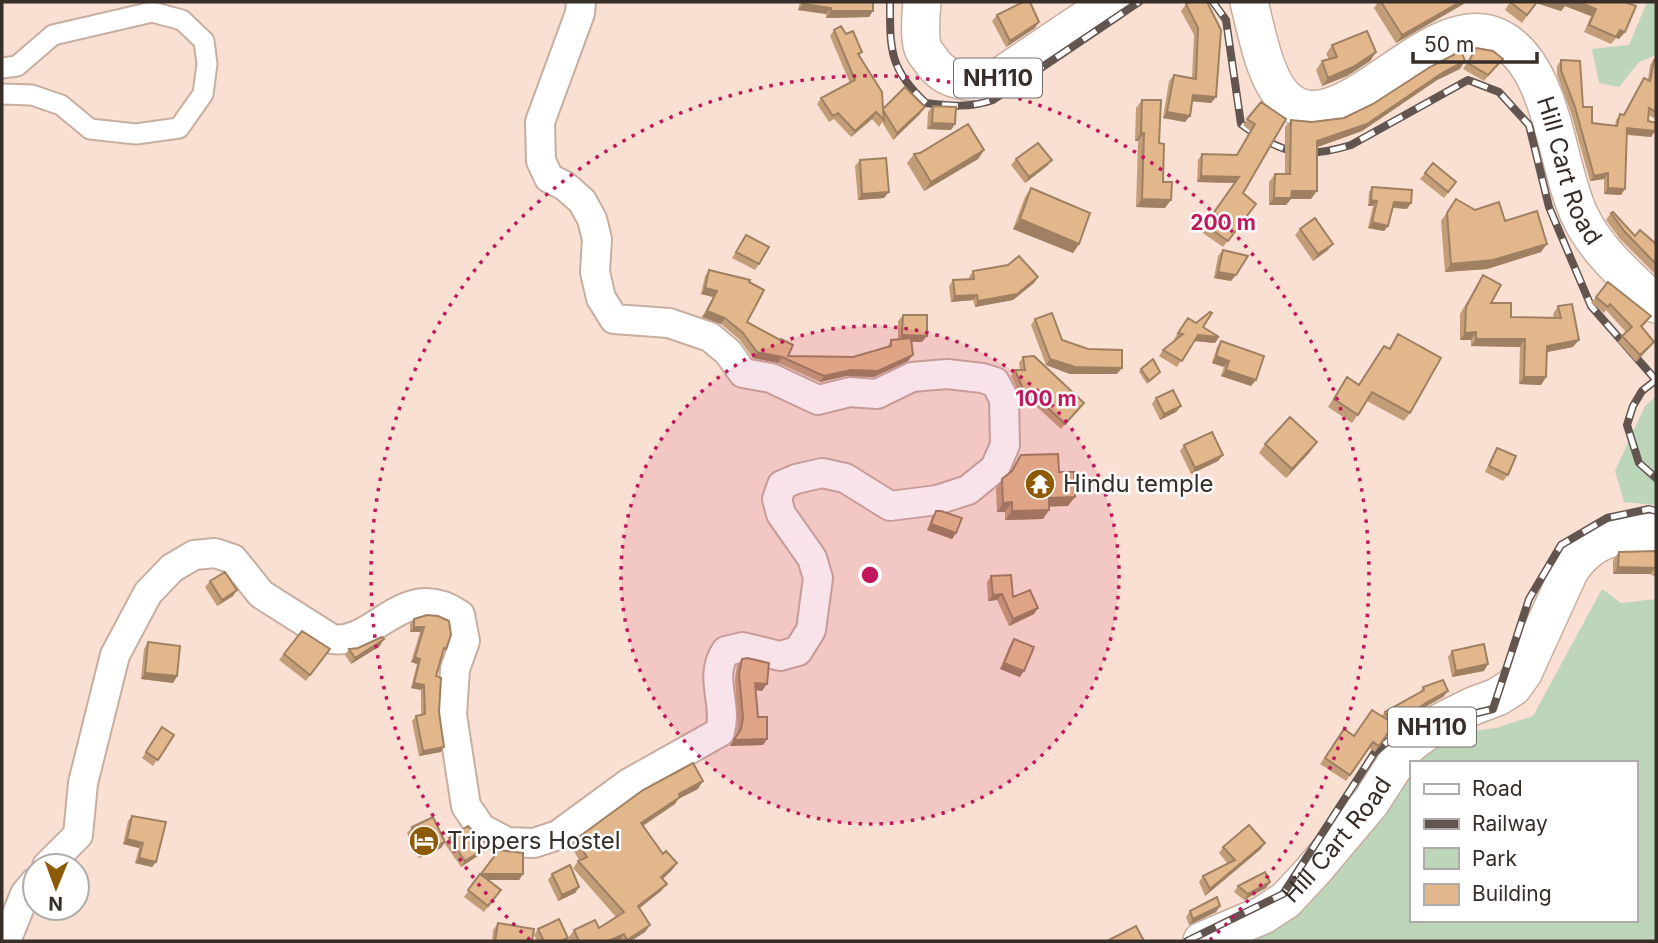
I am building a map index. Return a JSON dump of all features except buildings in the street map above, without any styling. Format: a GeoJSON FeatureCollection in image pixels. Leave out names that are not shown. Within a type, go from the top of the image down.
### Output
{"type":"FeatureCollection","features":[{"type":"Feature","properties":{"kind":"highway","name":"NH110"},"geometry":{"type":"LineString","coordinates":[[922,2],[922,48],[933,64],[945,75],[960,81],[980,83],[998,78],[1111,2]]}},
{"type":"Feature","properties":{"kind":"highway","name":"Hill Cart Road"},"geometry":{"type":"LineString","coordinates":[[1249,2],[1273,82],[1283,96],[1298,107],[1315,110],[1352,97],[1444,38],[1464,32],[1497,37],[1506,43],[1531,70],[1546,100],[1579,215],[1594,241],[1611,261],[1656,304]]}},
{"type":"Feature","properties":{"kind":"highway","name":"Hill Cart Road"},"geometry":{"type":"LineString","coordinates":[[1202,941],[1263,915],[1286,900],[1371,802],[1407,746],[1435,725],[1513,687],[1523,673],[1570,570],[1580,555],[1594,544],[1611,537],[1656,531]]}},
{"type":"Feature","properties":{"kind":"main road"},"geometry":{"type":"LineString","coordinates":[[61,852],[78,835],[83,783],[115,655],[148,593],[172,568],[194,555],[215,553],[233,559],[261,594],[332,639],[346,642],[403,607],[446,605],[460,615],[465,642],[455,669],[452,715],[466,806],[481,828],[507,842],[534,843],[558,835],[629,783],[720,732],[724,718],[718,663],[726,651],[743,648],[780,656],[798,651],[811,629],[818,578],[812,558],[781,514],[776,499],[782,485],[822,473],[845,478],[890,506],[937,500],[968,490],[995,468],[1005,445],[1006,423],[1004,399],[995,382],[947,374],[912,377],[877,394],[850,392],[818,400],[771,378],[743,373],[728,352],[710,337],[669,323],[614,320],[601,298],[595,272],[597,239],[593,219],[582,201],[565,186],[549,178],[541,161],[540,122],[580,13],[581,2]]}},
{"type":"Feature","properties":{"kind":"main road"},"geometry":{"type":"LineString","coordinates":[[6,941],[21,906]]}},
{"type":"Feature","properties":{"kind":"street"},"geometry":{"type":"LineString","coordinates":[[2,68],[17,66],[53,35],[152,12],[182,20],[204,41],[207,64],[203,94],[179,128],[136,134],[90,130],[61,105],[32,95],[2,94]]}},
{"type":"Feature","properties":{"kind":"green space"},"geometry":{"type":"Polygon","coordinates":[[[1647,2],[1656,2],[1656,55],[1639,62],[1619,87],[1599,83],[1592,49],[1629,45],[1647,2]]]}},
{"type":"Feature","properties":{"kind":"green space"},"geometry":{"type":"Polygon","coordinates":[[[1656,396],[1656,505],[1624,502],[1615,471],[1645,406],[1656,396]]]}},
{"type":"Feature","properties":{"kind":"green space"},"geometry":{"type":"Polygon","coordinates":[[[1602,589],[1621,603],[1656,599],[1656,941],[1227,941],[1301,905],[1388,809],[1410,769],[1410,922],[1637,922],[1637,761],[1417,761],[1423,753],[1459,733],[1496,728],[1533,716],[1602,589]]]}},
{"type":"Feature","properties":{"kind":"railway"},"geometry":{"type":"LineString","coordinates":[[890,2],[890,33],[894,57],[905,79],[926,103],[960,106],[993,100],[1139,2]]}},
{"type":"Feature","properties":{"kind":"railway"},"geometry":{"type":"LineString","coordinates":[[1213,2],[1226,20],[1241,124],[1280,147],[1305,153],[1351,145],[1468,80],[1499,92],[1529,125],[1549,207],[1591,306],[1656,380]]}},
{"type":"Feature","properties":{"kind":"railway"},"geometry":{"type":"LineString","coordinates":[[1656,380],[1642,391],[1633,406],[1627,425],[1639,463],[1656,478]]}},
{"type":"Feature","properties":{"kind":"railway"},"geometry":{"type":"LineString","coordinates":[[1187,941],[1283,894],[1375,752],[1399,732],[1493,709],[1529,599],[1561,545],[1607,518],[1649,509],[1656,511]]}},
{"type":"Feature","properties":{"kind":"place","name":"Hindu temple"},"geometry":{"type":"Point","coordinates":[1040,484]}},
{"type":"Feature","properties":{"kind":"place","name":"Trippers Hostel"},"geometry":{"type":"Point","coordinates":[424,841]}}]}
